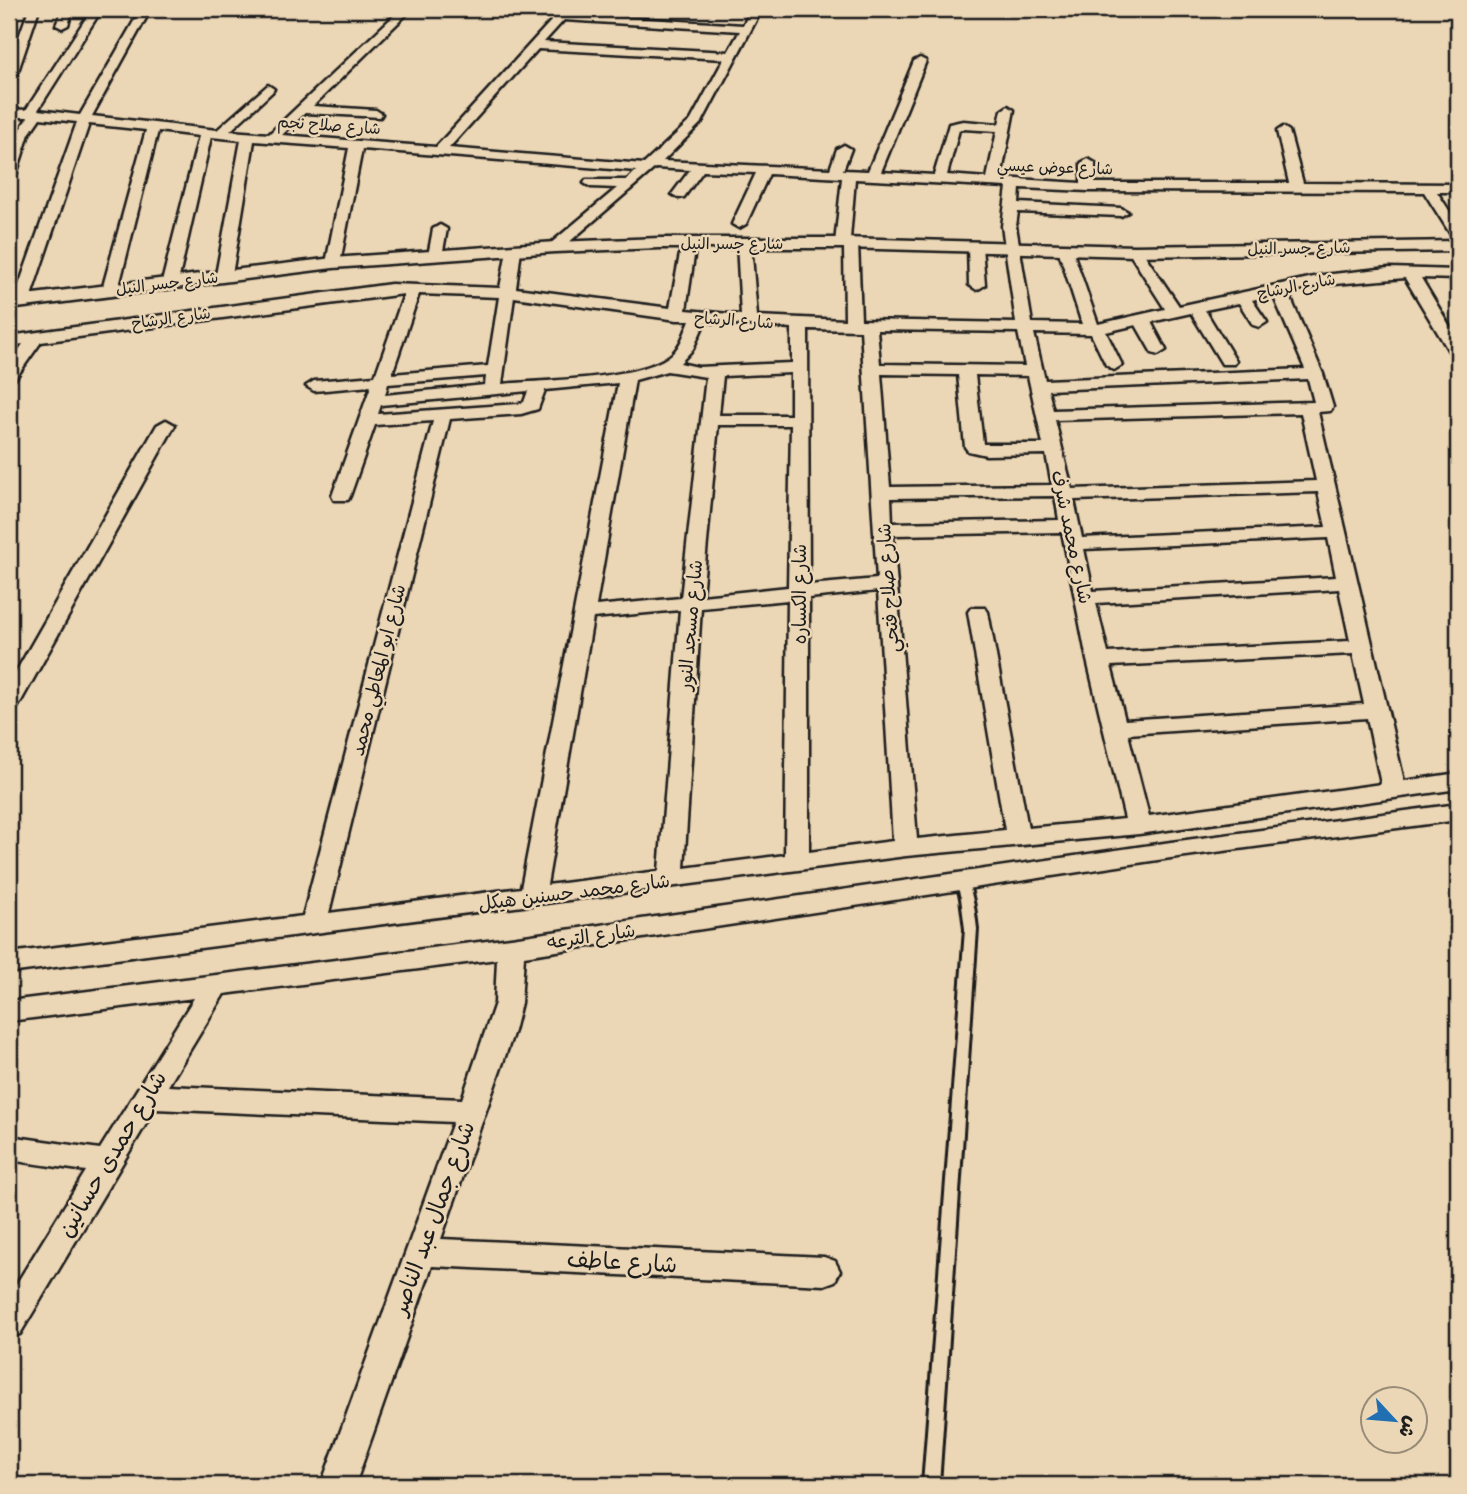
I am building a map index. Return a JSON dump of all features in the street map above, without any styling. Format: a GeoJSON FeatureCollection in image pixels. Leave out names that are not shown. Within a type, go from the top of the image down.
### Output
{"type":"FeatureCollection","features":[{"type":"Feature","properties":{"kind":"street"},"geometry":{"type":"LineString","coordinates":[[9,80],[34,9]]}},
{"type":"Feature","properties":{"kind":"street"},"geometry":{"type":"LineString","coordinates":[[62,25],[68,9]]}},
{"type":"Feature","properties":{"kind":"street"},"geometry":{"type":"LineString","coordinates":[[9,175],[33,113],[97,9]]}},
{"type":"Feature","properties":{"kind":"street"},"geometry":{"type":"LineString","coordinates":[[18,318],[84,120],[146,9]]}},
{"type":"Feature","properties":{"kind":"street"},"geometry":{"type":"LineString","coordinates":[[272,138],[407,9]]}},
{"type":"Feature","properties":{"kind":"street"},"geometry":{"type":"LineString","coordinates":[[555,247],[650,166],[696,122],[757,9]]}},
{"type":"Feature","properties":{"kind":"street"},"geometry":{"type":"LineString","coordinates":[[440,151],[565,13],[746,27]]}},
{"type":"Feature","properties":{"kind":"street"},"geometry":{"type":"LineString","coordinates":[[540,40],[732,51]]}},
{"type":"Feature","properties":{"kind":"street"},"geometry":{"type":"LineString","coordinates":[[873,176],[920,61]]}},
{"type":"Feature","properties":{"kind":"street"},"geometry":{"type":"LineString","coordinates":[[170,282],[213,134],[268,89]]}},
{"type":"Feature","properties":{"kind":"street"},"geometry":{"type":"LineString","coordinates":[[302,109],[376,114]]}},
{"type":"Feature","properties":{"kind":"street"},"geometry":{"type":"LineString","coordinates":[[993,183],[1008,110]]}},
{"type":"Feature","properties":{"kind":"street","name":"شارع صلاح نجم"},"geometry":{"type":"LineString","coordinates":[[10,115],[33,113],[213,134],[650,166]]}},
{"type":"Feature","properties":{"kind":"street"},"geometry":{"type":"LineString","coordinates":[[939,180],[953,127],[1004,128]]}},
{"type":"Feature","properties":{"kind":"street"},"geometry":{"type":"LineString","coordinates":[[110,290],[153,128]]}},
{"type":"Feature","properties":{"kind":"street"},"geometry":{"type":"LineString","coordinates":[[1283,131],[1297,188]]}},
{"type":"Feature","properties":{"kind":"street"},"geometry":{"type":"LineString","coordinates":[[9,134],[23,134]]}},
{"type":"Feature","properties":{"kind":"street"},"geometry":{"type":"LineString","coordinates":[[224,275],[248,136]]}},
{"type":"Feature","properties":{"kind":"street"},"geometry":{"type":"LineString","coordinates":[[333,263],[356,144]]}},
{"type":"Feature","properties":{"kind":"street","name":"شارع صلاح فتحي"},"geometry":{"type":"LineString","coordinates":[[844,149],[842,174],[847,243],[861,326],[872,369],[906,848]]}},
{"type":"Feature","properties":{"kind":"street"},"geometry":{"type":"LineString","coordinates":[[1088,163],[1088,187]]}},
{"type":"Feature","properties":{"kind":"street","name":"شارع عوض عيسي"},"geometry":{"type":"LineString","coordinates":[[650,166],[1088,187],[1458,188]]}},
{"type":"Feature","properties":{"kind":"street"},"geometry":{"type":"LineString","coordinates":[[679,194],[699,167]]}},
{"type":"Feature","properties":{"kind":"street"},"geometry":{"type":"LineString","coordinates":[[749,321],[742,234],[764,170]]}},
{"type":"Feature","properties":{"kind":"street"},"geometry":{"type":"LineString","coordinates":[[591,183],[629,184]]}},
{"type":"Feature","properties":{"kind":"street"},"geometry":{"type":"LineString","coordinates":[[1012,247],[1009,226],[1014,184]]}},
{"type":"Feature","properties":{"kind":"street"},"geometry":{"type":"LineString","coordinates":[[1428,188],[1458,235]]}},
{"type":"Feature","properties":{"kind":"street"},"geometry":{"type":"LineString","coordinates":[[1011,207],[1121,212]]}},
{"type":"Feature","properties":{"kind":"street"},"geometry":{"type":"LineString","coordinates":[[435,256],[440,229]]}},
{"type":"Feature","properties":{"kind":"street","name":"شارع جسر النيل"},"geometry":{"type":"LineString","coordinates":[[18,318],[110,290],[224,275],[333,263],[555,247],[689,243],[742,234],[847,243],[1135,251],[1458,246]]}},
{"type":"Feature","properties":{"kind":"street"},"geometry":{"type":"LineString","coordinates":[[677,315],[689,243]]}},
{"type":"Feature","properties":{"kind":"street"},"geometry":{"type":"LineString","coordinates":[[975,246],[977,285]]}},
{"type":"Feature","properties":{"kind":"street","name":"شارع محمد شرف"},"geometry":{"type":"LineString","coordinates":[[1012,247],[1035,378],[1064,492],[1084,598],[1139,826]]}},
{"type":"Feature","properties":{"kind":"street"},"geometry":{"type":"LineString","coordinates":[[1065,248],[1095,329],[1114,365]]}},
{"type":"Feature","properties":{"kind":"street"},"geometry":{"type":"LineString","coordinates":[[492,390],[514,250]]}},
{"type":"Feature","properties":{"kind":"street"},"geometry":{"type":"LineString","coordinates":[[1135,251],[1175,312]]}},
{"type":"Feature","properties":{"kind":"street"},"geometry":{"type":"LineString","coordinates":[[1410,273],[1458,353]]}},
{"type":"Feature","properties":{"kind":"street","name":"شارع الرشاح"},"geometry":{"type":"LineString","coordinates":[[18,318],[35,338],[365,291],[413,290],[509,292],[677,315],[800,324],[1095,329],[1142,321],[1278,288],[1354,276],[1458,274]]}},
{"type":"Feature","properties":{"kind":"street"},"geometry":{"type":"LineString","coordinates":[[1278,288],[1315,373],[1326,486],[1394,790]]}},
{"type":"Feature","properties":{"kind":"street"},"geometry":{"type":"LineString","coordinates":[[341,496],[413,290]]}},
{"type":"Feature","properties":{"kind":"street"},"geometry":{"type":"LineString","coordinates":[[1242,296],[1259,322]]}},
{"type":"Feature","properties":{"kind":"street"},"geometry":{"type":"LineString","coordinates":[[1195,307],[1228,361]]}},
{"type":"Feature","properties":{"kind":"street"},"geometry":{"type":"LineString","coordinates":[[374,401],[626,377],[663,365],[682,353],[699,317]]}},
{"type":"Feature","properties":{"kind":"street"},"geometry":{"type":"LineString","coordinates":[[1142,321],[1158,350]]}},
{"type":"Feature","properties":{"kind":"street","name":"شارع الكساره"},"geometry":{"type":"LineString","coordinates":[[797,863],[800,324]]}},
{"type":"Feature","properties":{"kind":"street"},"geometry":{"type":"LineString","coordinates":[[9,375],[35,338]]}},
{"type":"Feature","properties":{"kind":"street"},"geometry":{"type":"LineString","coordinates":[[663,365],[691,372],[800,368]]}},
{"type":"Feature","properties":{"kind":"street"},"geometry":{"type":"LineString","coordinates":[[872,369],[966,370],[1035,378],[1315,373]]}},
{"type":"Feature","properties":{"kind":"street"},"geometry":{"type":"LineString","coordinates":[[314,386],[496,370]]}},
{"type":"Feature","properties":{"kind":"street"},"geometry":{"type":"LineString","coordinates":[[966,370],[974,447],[986,450],[1053,449]]}},
{"type":"Feature","properties":{"kind":"street","name":"شارع مسجد النور"},"geometry":{"type":"LineString","coordinates":[[671,879],[691,603],[715,372]]}},
{"type":"Feature","properties":{"kind":"street"},"geometry":{"type":"LineString","coordinates":[[532,898],[626,377]]}},
{"type":"Feature","properties":{"kind":"street"},"geometry":{"type":"LineString","coordinates":[[368,420],[525,408],[532,405],[538,386]]}},
{"type":"Feature","properties":{"kind":"street"},"geometry":{"type":"LineString","coordinates":[[1045,415],[1317,407]]}},
{"type":"Feature","properties":{"kind":"street","name":"شارع ابو المعاطي محمد"},"geometry":{"type":"LineString","coordinates":[[313,925],[443,414]]}},
{"type":"Feature","properties":{"kind":"street"},"geometry":{"type":"LineString","coordinates":[[710,420],[799,420]]}},
{"type":"Feature","properties":{"kind":"street"},"geometry":{"type":"LineString","coordinates":[[9,703],[166,425]]}},
{"type":"Feature","properties":{"kind":"street"},"geometry":{"type":"LineString","coordinates":[[881,493],[1326,486]]}},
{"type":"Feature","properties":{"kind":"street"},"geometry":{"type":"LineString","coordinates":[[883,529],[1072,535],[1336,532]]}},
{"type":"Feature","properties":{"kind":"street"},"geometry":{"type":"LineString","coordinates":[[1084,598],[1348,582]]}},
{"type":"Feature","properties":{"kind":"street"},"geometry":{"type":"LineString","coordinates":[[583,613],[888,584]]}},
{"type":"Feature","properties":{"kind":"street"},"geometry":{"type":"LineString","coordinates":[[978,612],[1018,838]]}},
{"type":"Feature","properties":{"kind":"street"},"geometry":{"type":"LineString","coordinates":[[1098,660],[1362,647]]}},
{"type":"Feature","properties":{"kind":"street"},"geometry":{"type":"LineString","coordinates":[[1115,728],[1376,710]]}},
{"type":"Feature","properties":{"kind":"street","name":"شارع محمد حسنين هيكل"},"geometry":{"type":"LineString","coordinates":[[9,963],[906,848],[1139,826],[1458,781]]}},
{"type":"Feature","properties":{"kind":"street","name":"شارع الترعه"},"geometry":{"type":"LineString","coordinates":[[13,1015],[216,984],[512,948],[1171,850],[1458,812]]}},
{"type":"Feature","properties":{"kind":"street","name":"شارع جمال عبد الناصر"},"geometry":{"type":"LineString","coordinates":[[338,1485],[508,1003],[512,948]]}},
{"type":"Feature","properties":{"kind":"street","name":"شارع حمدى حسانين"},"geometry":{"type":"LineString","coordinates":[[9,1324],[216,984]]}},
{"type":"Feature","properties":{"kind":"street"},"geometry":{"type":"LineString","coordinates":[[148,1097],[472,1111]]}},
{"type":"Feature","properties":{"kind":"street"},"geometry":{"type":"LineString","coordinates":[[9,1149],[108,1162]]}},
{"type":"Feature","properties":{"kind":"street","name":"شارع عاطف"},"geometry":{"type":"LineString","coordinates":[[421,1252],[824,1271]]}},
{"type":"Feature","properties":{"kind":"lane"},"geometry":{"type":"LineString","coordinates":[[931,1485],[971,929],[962,881]]}}]}
